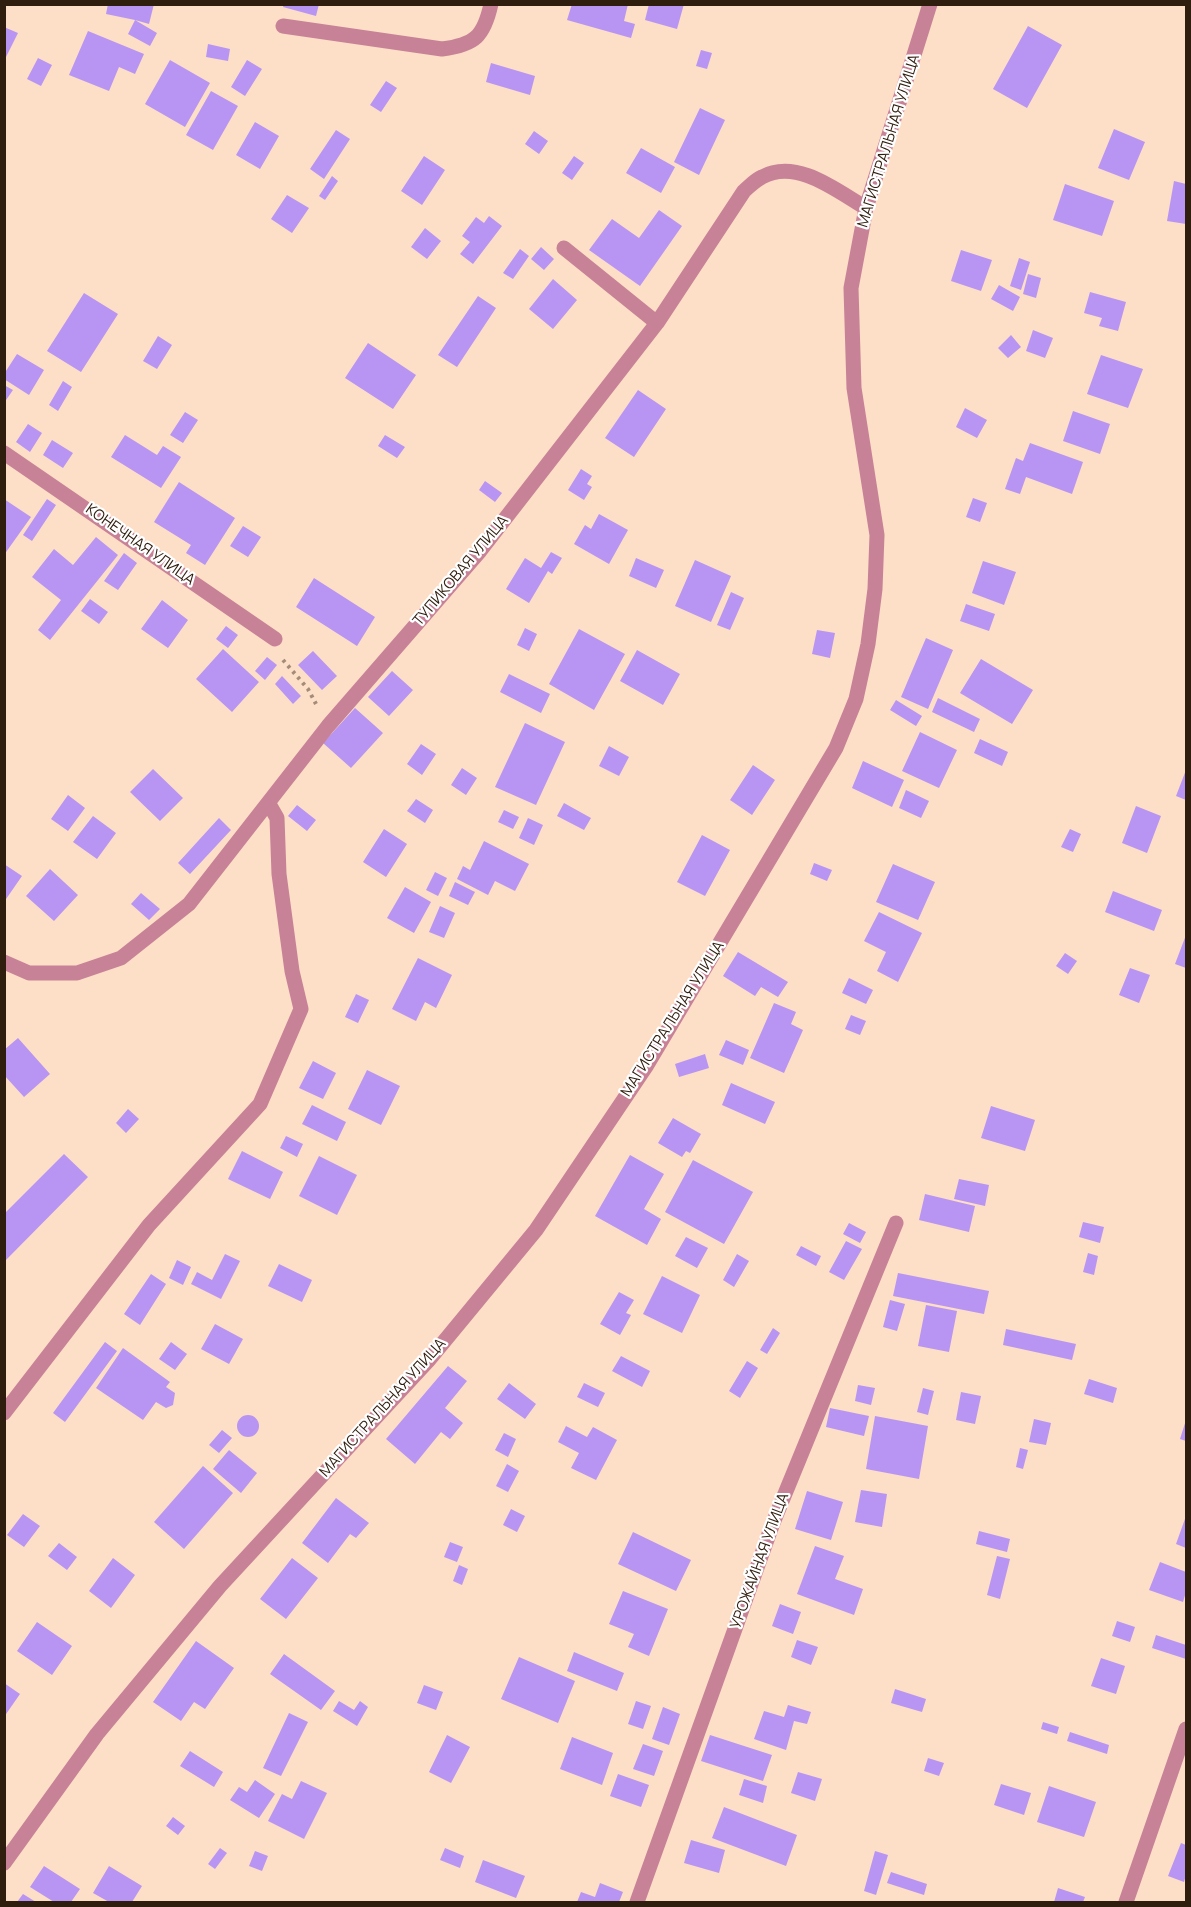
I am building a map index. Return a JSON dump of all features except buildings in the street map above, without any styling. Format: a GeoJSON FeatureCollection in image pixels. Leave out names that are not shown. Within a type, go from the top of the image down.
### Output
{"type":"FeatureCollection","features":[{"type":"Feature","properties":{"kind":"street"},"geometry":{"type":"LineString","coordinates":[[283,26],[442,49],[462,47],[478,37],[487,22],[491,4]]}},
{"type":"Feature","properties":{"kind":"street","name":"МАГИСТРАЛЬНАЯ УЛИЦА"},"geometry":{"type":"LineString","coordinates":[[4,1863],[97,1734],[220,1586],[428,1361],[536,1230],[647,1065],[836,748],[856,699],[868,644],[875,589],[877,535],[854,388],[851,288],[866,208],[930,4]]}},
{"type":"Feature","properties":{"kind":"street","name":"ТУПИКОВАЯ УЛИЦА"},"geometry":{"type":"LineString","coordinates":[[4,962],[29,974],[77,973],[121,958],[189,904],[328,726],[480,551],[657,323],[744,192],[763,176],[788,171],[814,177],[866,208]]}},
{"type":"Feature","properties":{"kind":"street"},"geometry":{"type":"LineString","coordinates":[[564,248],[657,323]]}},
{"type":"Feature","properties":{"kind":"street","name":"КОНЕЧНАЯ УЛИЦА"},"geometry":{"type":"LineString","coordinates":[[4,453],[275,639]]}},
{"type":"Feature","properties":{"kind":"street"},"geometry":{"type":"LineString","coordinates":[[4,1413],[149,1225],[260,1104],[283,1051],[301,1009],[292,971],[279,874],[278,818],[268,804]]}},
{"type":"Feature","properties":{"kind":"street","name":"УРОЖАЙНАЯ УЛИЦА"},"geometry":{"type":"LineString","coordinates":[[637,1902],[773,1523],[896,1223]]}},
{"type":"Feature","properties":{"kind":"street"},"geometry":{"type":"LineString","coordinates":[[1126,1902],[1186,1729]]}},
{"type":"Feature","properties":{"kind":"path"},"geometry":{"type":"LineString","coordinates":[[275,639],[281,657],[308,689],[328,726]]}}]}
